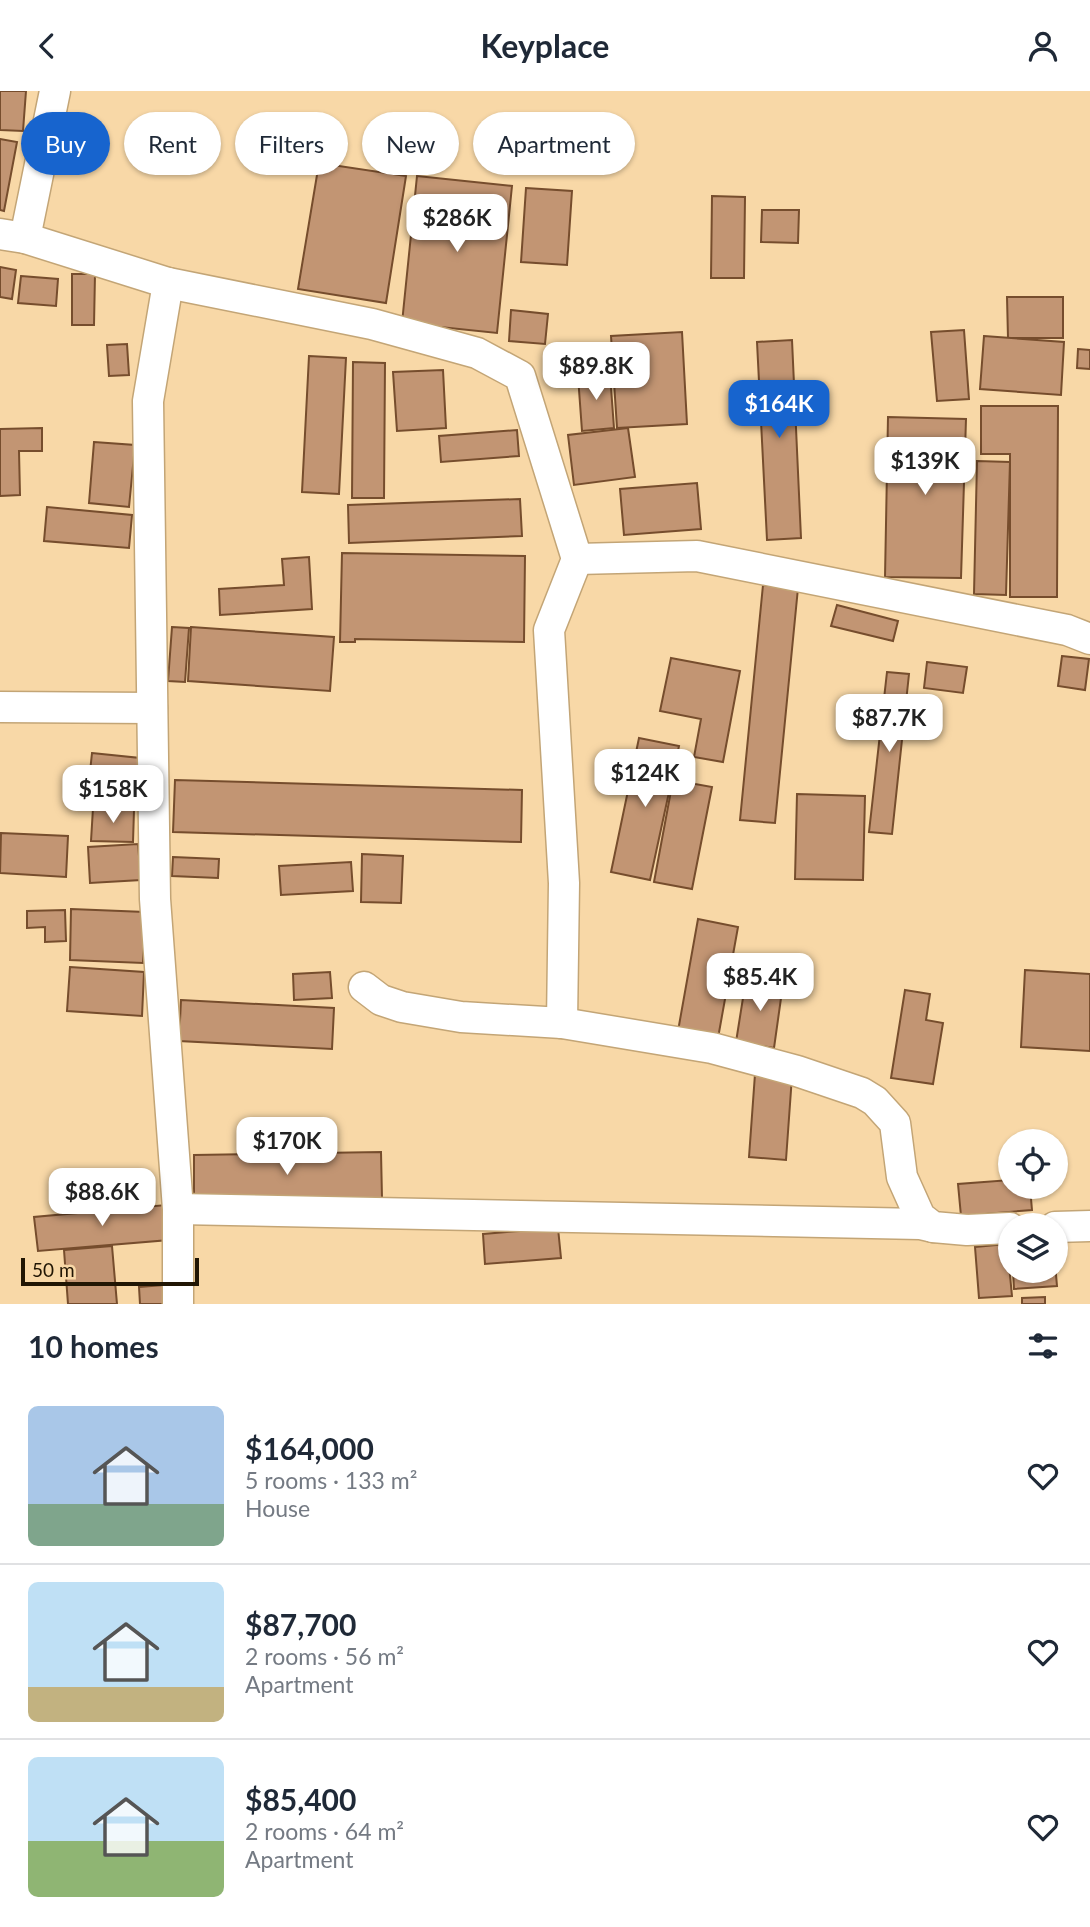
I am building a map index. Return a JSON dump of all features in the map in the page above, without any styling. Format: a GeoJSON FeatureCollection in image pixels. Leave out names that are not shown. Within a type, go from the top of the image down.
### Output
{"type":"FeatureCollection","features":[{"type":"Feature","properties":{"kind":"street"},"geometry":{"type":"LineString","coordinates":[[55,91],[12,236],[168,283],[372,324],[477,353],[520,376],[577,559],[549,629],[564,883],[562,1023]]}},
{"type":"Feature","properties":{"kind":"street"},"geometry":{"type":"LineString","coordinates":[[168,283],[148,401],[155,899],[178,1209],[178,1304]]}},
{"type":"Feature","properties":{"kind":"street"},"geometry":{"type":"LineString","coordinates":[[577,559],[697,556],[1067,630],[1090,639]]}},
{"type":"Feature","properties":{"kind":"street"},"geometry":{"type":"LineString","coordinates":[[0,707],[152,708]]}},
{"type":"Feature","properties":{"kind":"street"},"geometry":{"type":"LineString","coordinates":[[364,987],[381,1000],[402,1007],[461,1017],[562,1023],[712,1048],[797,1071],[862,1093],[875,1101],[895,1123],[902,1177],[920,1217],[933,1227]]}},
{"type":"Feature","properties":{"kind":"street"},"geometry":{"type":"LineString","coordinates":[[178,1209],[906,1223],[967,1230],[998,1229]]}},
{"type":"Feature","properties":{"kind":"street"},"geometry":{"type":"LineString","coordinates":[[1068,1227],[1090,1226]]}},
{"type":"Feature","properties":{"kind":"building"},"geometry":{"type":"Polygon","coordinates":[[[0,91],[26,91],[24,112],[21,112],[21,131],[0,130],[0,91]]]}},
{"type":"Feature","properties":{"kind":"building"},"geometry":{"type":"Polygon","coordinates":[[[0,139],[17,142],[4,211],[0,210],[0,139]]]}},
{"type":"Feature","properties":{"kind":"building"},"geometry":{"type":"Polygon","coordinates":[[[348,167],[362,169],[362,175],[406,176],[386,303],[298,289],[317,175],[348,175],[348,167]]]}},
{"type":"Feature","properties":{"kind":"building"},"geometry":{"type":"Polygon","coordinates":[[[417,176],[512,186],[497,333],[402,323],[417,176]]]}},
{"type":"Feature","properties":{"kind":"building"},"geometry":{"type":"Polygon","coordinates":[[[526,188],[572,191],[567,265],[521,262],[526,188]]]}},
{"type":"Feature","properties":{"kind":"building"},"geometry":{"type":"Polygon","coordinates":[[[712,196],[745,197],[744,278],[711,278],[712,196]]]}},
{"type":"Feature","properties":{"kind":"building"},"geometry":{"type":"Polygon","coordinates":[[[762,210],[799,210],[798,243],[761,242],[762,210]]]}},
{"type":"Feature","properties":{"kind":"building"},"geometry":{"type":"Polygon","coordinates":[[[0,267],[16,270],[12,299],[0,297],[0,267]]]}},
{"type":"Feature","properties":{"kind":"building"},"geometry":{"type":"Polygon","coordinates":[[[72,274],[95,274],[94,325],[72,325],[72,274]]]}},
{"type":"Feature","properties":{"kind":"building"},"geometry":{"type":"Polygon","coordinates":[[[21,276],[58,279],[56,306],[18,303],[21,276]]]}},
{"type":"Feature","properties":{"kind":"building"},"geometry":{"type":"Polygon","coordinates":[[[1007,297],[1063,297],[1063,338],[1008,338],[1007,297]]]}},
{"type":"Feature","properties":{"kind":"building"},"geometry":{"type":"Polygon","coordinates":[[[511,310],[548,314],[545,344],[509,341],[511,310]]]}},
{"type":"Feature","properties":{"kind":"building"},"geometry":{"type":"Polygon","coordinates":[[[964,330],[969,399],[937,401],[931,332],[964,330]]]}},
{"type":"Feature","properties":{"kind":"building"},"geometry":{"type":"Polygon","coordinates":[[[682,332],[687,424],[617,428],[611,336],[682,332]]]}},
{"type":"Feature","properties":{"kind":"building"},"geometry":{"type":"Polygon","coordinates":[[[984,336],[1064,342],[1061,395],[980,389],[984,336]]]}},
{"type":"Feature","properties":{"kind":"building"},"geometry":{"type":"Polygon","coordinates":[[[792,340],[801,538],[767,540],[757,342],[792,340]]]}},
{"type":"Feature","properties":{"kind":"building"},"geometry":{"type":"Polygon","coordinates":[[[127,344],[129,375],[109,376],[107,345],[127,344]]]}},
{"type":"Feature","properties":{"kind":"building"},"geometry":{"type":"Polygon","coordinates":[[[1078,349],[1090,350],[1090,369],[1077,368],[1078,349]]]}},
{"type":"Feature","properties":{"kind":"building"},"geometry":{"type":"Polygon","coordinates":[[[309,356],[346,358],[339,494],[302,492],[309,356]]]}},
{"type":"Feature","properties":{"kind":"building"},"geometry":{"type":"Polygon","coordinates":[[[353,362],[385,363],[384,498],[352,498],[353,362]]]}},
{"type":"Feature","properties":{"kind":"building"},"geometry":{"type":"Polygon","coordinates":[[[443,370],[446,428],[397,431],[393,372],[443,370]]]}},
{"type":"Feature","properties":{"kind":"building"},"geometry":{"type":"Polygon","coordinates":[[[610,374],[614,428],[582,431],[578,376],[610,374]]]}},
{"type":"Feature","properties":{"kind":"building"},"geometry":{"type":"Polygon","coordinates":[[[981,406],[1058,406],[1057,597],[1010,597],[1010,454],[981,454],[981,406]]]}},
{"type":"Feature","properties":{"kind":"building"},"geometry":{"type":"Polygon","coordinates":[[[888,417],[966,419],[961,578],[885,577],[888,417]]]}},
{"type":"Feature","properties":{"kind":"building"},"geometry":{"type":"Polygon","coordinates":[[[42,428],[42,451],[19,451],[20,495],[0,496],[0,429],[42,428]]]}},
{"type":"Feature","properties":{"kind":"building"},"geometry":{"type":"Polygon","coordinates":[[[628,428],[635,477],[574,485],[568,435],[628,428]]]}},
{"type":"Feature","properties":{"kind":"building"},"geometry":{"type":"Polygon","coordinates":[[[517,430],[519,456],[441,462],[439,436],[517,430]]]}},
{"type":"Feature","properties":{"kind":"building"},"geometry":{"type":"Polygon","coordinates":[[[94,442],[135,445],[129,507],[89,503],[94,442]]]}},
{"type":"Feature","properties":{"kind":"building"},"geometry":{"type":"Polygon","coordinates":[[[977,461],[1010,462],[1006,595],[974,594],[977,461]]]}},
{"type":"Feature","properties":{"kind":"building"},"geometry":{"type":"Polygon","coordinates":[[[697,483],[701,529],[624,535],[620,489],[697,483]]]}},
{"type":"Feature","properties":{"kind":"building"},"geometry":{"type":"Polygon","coordinates":[[[520,499],[522,536],[349,543],[348,505],[520,499]]]}},
{"type":"Feature","properties":{"kind":"building"},"geometry":{"type":"Polygon","coordinates":[[[47,507],[132,515],[129,548],[44,541],[47,507]]]}},
{"type":"Feature","properties":{"kind":"building"},"geometry":{"type":"Polygon","coordinates":[[[342,553],[525,556],[524,642],[355,639],[355,642],[340,642],[342,553]]]}},
{"type":"Feature","properties":{"kind":"building"},"geometry":{"type":"Polygon","coordinates":[[[309,557],[312,609],[220,615],[219,589],[284,585],[282,559],[309,557]]]}},
{"type":"Feature","properties":{"kind":"building"},"geometry":{"type":"Polygon","coordinates":[[[763,585],[798,588],[775,823],[740,820],[763,585]]]}},
{"type":"Feature","properties":{"kind":"building"},"geometry":{"type":"Polygon","coordinates":[[[837,605],[898,621],[893,641],[831,626],[837,605]]]}},
{"type":"Feature","properties":{"kind":"building"},"geometry":{"type":"Polygon","coordinates":[[[172,627],[189,628],[185,682],[168,681],[172,627]]]}},
{"type":"Feature","properties":{"kind":"building"},"geometry":{"type":"Polygon","coordinates":[[[191,627],[334,637],[330,691],[188,681],[191,627]]]}},
{"type":"Feature","properties":{"kind":"building"},"geometry":{"type":"Polygon","coordinates":[[[1062,656],[1089,659],[1085,690],[1058,686],[1062,656]]]}},
{"type":"Feature","properties":{"kind":"building"},"geometry":{"type":"Polygon","coordinates":[[[671,658],[740,671],[723,762],[694,757],[701,719],[660,711],[671,658]]]}},
{"type":"Feature","properties":{"kind":"building"},"geometry":{"type":"Polygon","coordinates":[[[927,662],[967,667],[963,693],[924,688],[927,662]]]}},
{"type":"Feature","properties":{"kind":"building"},"geometry":{"type":"Polygon","coordinates":[[[887,672],[909,674],[892,834],[869,832],[887,672]]]}},
{"type":"Feature","properties":{"kind":"building"},"geometry":{"type":"Polygon","coordinates":[[[639,738],[679,746],[650,880],[611,872],[639,738]]]}},
{"type":"Feature","properties":{"kind":"building"},"geometry":{"type":"Polygon","coordinates":[[[92,753],[140,758],[137,796],[88,791],[92,753]]]}},
{"type":"Feature","properties":{"kind":"building"},"geometry":{"type":"Polygon","coordinates":[[[175,780],[522,790],[521,842],[173,832],[175,780]]]}},
{"type":"Feature","properties":{"kind":"building"},"geometry":{"type":"Polygon","coordinates":[[[673,780],[712,787],[692,889],[654,882],[673,780]]]}},
{"type":"Feature","properties":{"kind":"building"},"geometry":{"type":"Polygon","coordinates":[[[797,794],[865,796],[863,880],[795,879],[797,794]]]}},
{"type":"Feature","properties":{"kind":"building"},"geometry":{"type":"Polygon","coordinates":[[[93,808],[134,810],[133,842],[91,841],[93,808]]]}},
{"type":"Feature","properties":{"kind":"building"},"geometry":{"type":"Polygon","coordinates":[[[1,833],[68,836],[66,877],[0,873],[1,833]]]}},
{"type":"Feature","properties":{"kind":"building"},"geometry":{"type":"Polygon","coordinates":[[[138,844],[141,880],[90,883],[88,847],[138,844]]]}},
{"type":"Feature","properties":{"kind":"building"},"geometry":{"type":"Polygon","coordinates":[[[362,854],[403,856],[401,903],[361,902],[362,854]]]}},
{"type":"Feature","properties":{"kind":"building"},"geometry":{"type":"Polygon","coordinates":[[[173,857],[219,859],[218,878],[172,876],[173,857]]]}},
{"type":"Feature","properties":{"kind":"building"},"geometry":{"type":"Polygon","coordinates":[[[351,862],[353,891],[281,895],[279,866],[351,862]]]}},
{"type":"Feature","properties":{"kind":"building"},"geometry":{"type":"Polygon","coordinates":[[[71,909],[145,912],[143,963],[70,960],[71,909]]]}},
{"type":"Feature","properties":{"kind":"building"},"geometry":{"type":"Polygon","coordinates":[[[65,910],[66,941],[45,942],[45,927],[27,928],[27,911],[65,910]]]}},
{"type":"Feature","properties":{"kind":"building"},"geometry":{"type":"Polygon","coordinates":[[[698,919],[738,927],[718,1038],[678,1031],[698,919]]]}},
{"type":"Feature","properties":{"kind":"building"},"geometry":{"type":"Polygon","coordinates":[[[70,967],[144,972],[142,1016],[67,1011],[70,967]]]}},
{"type":"Feature","properties":{"kind":"building"},"geometry":{"type":"Polygon","coordinates":[[[1025,970],[1090,974],[1090,1051],[1021,1047],[1025,970]]]}},
{"type":"Feature","properties":{"kind":"building"},"geometry":{"type":"Polygon","coordinates":[[[330,972],[332,998],[294,1000],[293,974],[330,972]]]}},
{"type":"Feature","properties":{"kind":"building"},"geometry":{"type":"Polygon","coordinates":[[[746,979],[783,984],[774,1048],[736,1042],[746,979]]]}},
{"type":"Feature","properties":{"kind":"building"},"geometry":{"type":"Polygon","coordinates":[[[905,990],[930,994],[926,1020],[943,1023],[933,1084],[891,1078],[905,990]]]}},
{"type":"Feature","properties":{"kind":"building"},"geometry":{"type":"Polygon","coordinates":[[[181,1000],[334,1008],[332,1049],[179,1041],[181,1000]]]}},
{"type":"Feature","properties":{"kind":"building"},"geometry":{"type":"Polygon","coordinates":[[[755,1074],[792,1076],[786,1160],[749,1157],[755,1074]]]}},
{"type":"Feature","properties":{"kind":"building"},"geometry":{"type":"Polygon","coordinates":[[[381,1152],[382,1198],[194,1202],[194,1155],[381,1152]]]}},
{"type":"Feature","properties":{"kind":"building"},"geometry":{"type":"Polygon","coordinates":[[[998,1181],[998,1199],[1031,1199],[1032,1210],[961,1216],[958,1184],[998,1181]]]}},
{"type":"Feature","properties":{"kind":"building"},"geometry":{"type":"Polygon","coordinates":[[[166,1205],[169,1240],[38,1251],[34,1217],[166,1205]]]}},
{"type":"Feature","properties":{"kind":"building"},"geometry":{"type":"Polygon","coordinates":[[[558,1228],[561,1258],[485,1264],[483,1234],[558,1228]]]}},
{"type":"Feature","properties":{"kind":"building"},"geometry":{"type":"Polygon","coordinates":[[[998,1245],[998,1283],[1011,1283],[1012,1296],[979,1298],[975,1247],[998,1245]]]}},
{"type":"Feature","properties":{"kind":"building"},"geometry":{"type":"Polygon","coordinates":[[[112,1246],[117,1304],[68,1304],[64,1250],[112,1246]]]}},
{"type":"Feature","properties":{"kind":"building"},"geometry":{"type":"Polygon","coordinates":[[[1014,1283],[1057,1283],[1057,1286],[1014,1289],[1014,1283]]]}},
{"type":"Feature","properties":{"kind":"building"},"geometry":{"type":"Polygon","coordinates":[[[164,1285],[166,1304],[140,1304],[139,1287],[164,1285]]]}},
{"type":"Feature","properties":{"kind":"building"},"geometry":{"type":"Polygon","coordinates":[[[1045,1297],[1045,1304],[1022,1304],[1022,1298],[1045,1297]]]}}]}
